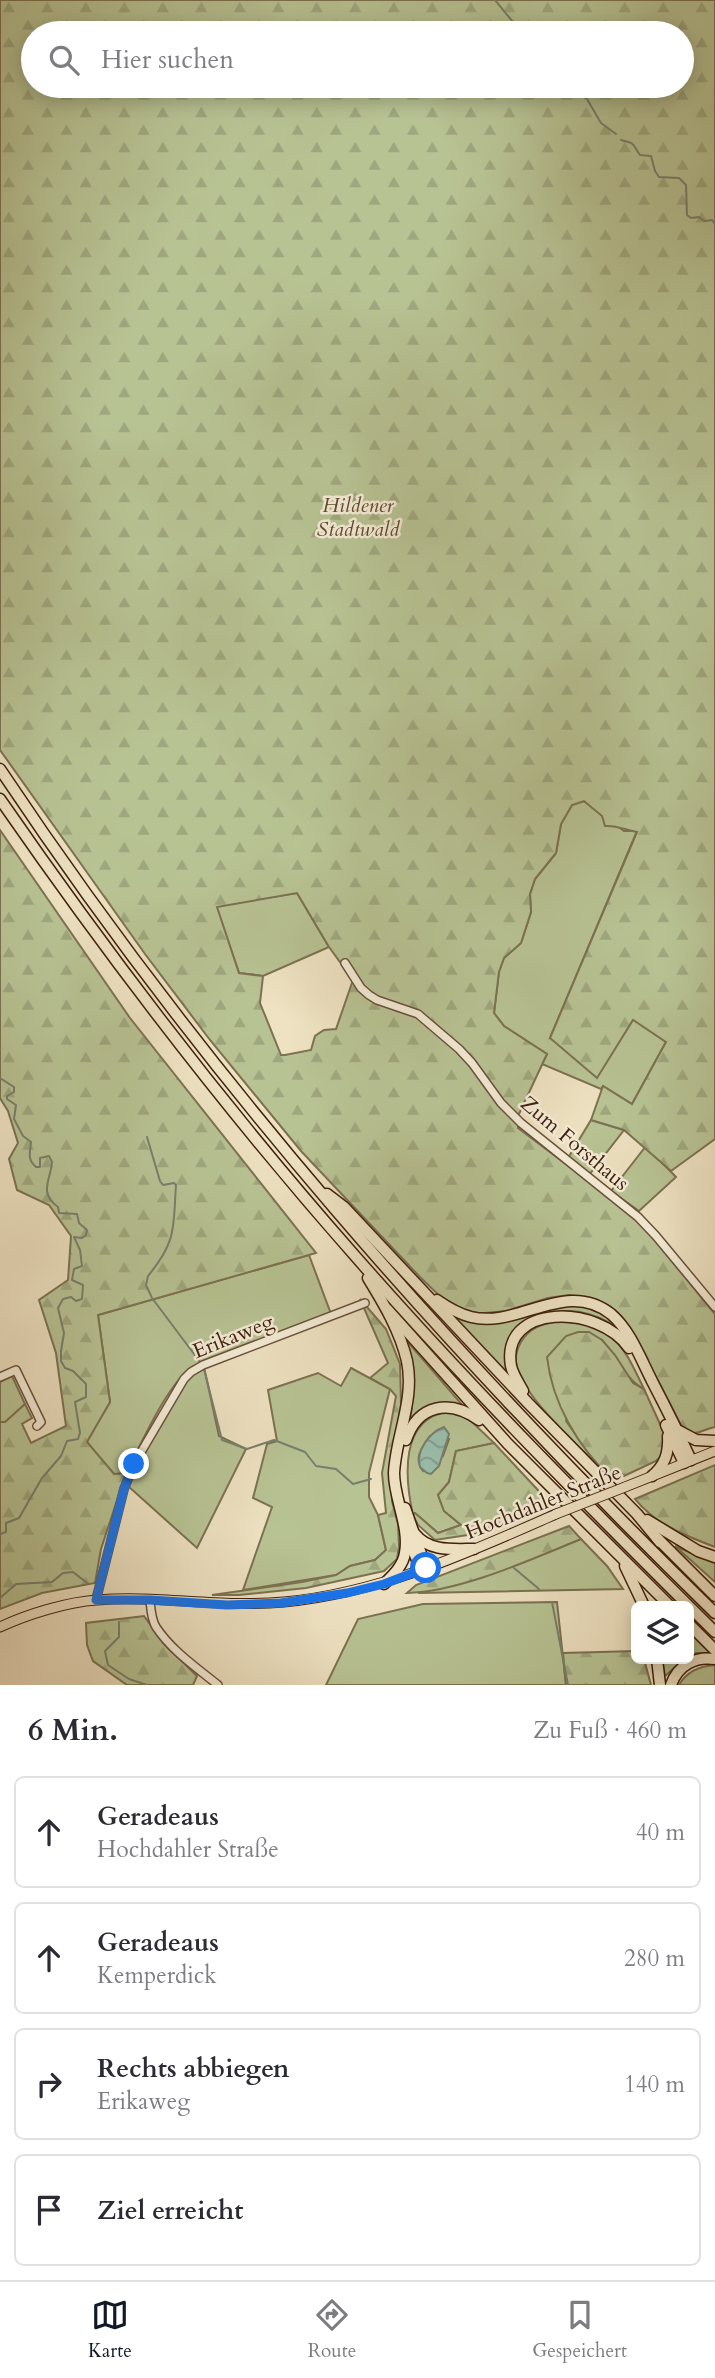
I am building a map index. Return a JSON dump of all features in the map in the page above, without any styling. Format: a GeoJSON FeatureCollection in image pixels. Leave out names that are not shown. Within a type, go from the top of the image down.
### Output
{"type":"FeatureCollection","features":[{"type":"Feature","properties":{"kind":"highway"},"geometry":{"type":"LineString","coordinates":[[0,769],[76,880],[145,972],[313,1184],[394,1279],[539,1436],[715,1613]]}},
{"type":"Feature","properties":{"kind":"highway"},"geometry":{"type":"LineString","coordinates":[[0,799],[181,1045],[354,1255],[526,1442],[715,1632]]}},
{"type":"Feature","properties":{"kind":"highway"},"geometry":{"type":"LineString","coordinates":[[313,1184],[344,1207],[528,1403],[637,1514],[660,1542]]}},
{"type":"Feature","properties":{"kind":"highway"},"geometry":{"type":"LineString","coordinates":[[354,1255],[387,1309],[403,1347],[408,1373],[408,1402],[394,1472],[405,1541],[404,1557],[395,1573],[384,1584]]}},
{"type":"Feature","properties":{"kind":"highway"},"geometry":{"type":"LineString","coordinates":[[424,1291],[460,1314],[485,1319],[561,1301],[575,1300],[600,1307],[612,1315],[634,1345],[687,1462]]}},
{"type":"Feature","properties":{"kind":"highway"},"geometry":{"type":"LineString","coordinates":[[387,1309],[495,1430],[665,1601]]}},
{"type":"Feature","properties":{"kind":"highway"},"geometry":{"type":"LineString","coordinates":[[528,1403],[511,1364],[516,1339],[529,1324],[540,1319],[580,1317],[606,1326],[626,1344],[672,1427],[696,1440],[715,1441]]}},
{"type":"Feature","properties":{"kind":"highway"},"geometry":{"type":"LineString","coordinates":[[424,1569],[402,1493],[401,1464],[407,1438],[416,1421],[425,1413],[445,1407],[467,1411],[495,1430]]}},
{"type":"Feature","properties":{"kind":"highway"},"geometry":{"type":"LineString","coordinates":[[652,1476],[666,1458],[672,1427]]}},
{"type":"Feature","properties":{"kind":"highway"},"geometry":{"type":"LineString","coordinates":[[539,1436],[568,1453],[585,1468],[715,1596]]}},
{"type":"Feature","properties":{"kind":"highway"},"geometry":{"type":"LineString","coordinates":[[637,1514],[698,1551],[715,1557]]}},
{"type":"Feature","properties":{"kind":"highway"},"geometry":{"type":"LineString","coordinates":[[402,1521],[424,1569]]}},
{"type":"Feature","properties":{"kind":"highway"},"geometry":{"type":"LineString","coordinates":[[412,1529],[419,1539],[435,1547],[474,1549]]}},
{"type":"Feature","properties":{"kind":"highway"},"geometry":{"type":"LineString","coordinates":[[619,1555],[642,1601]]}},
{"type":"Feature","properties":{"kind":"highway"},"geometry":{"type":"LineString","coordinates":[[694,1629],[715,1650]]}},
{"type":"Feature","properties":{"kind":"highway"},"geometry":{"type":"LineString","coordinates":[[671,1685],[678,1672],[687,1664],[701,1658],[715,1659]]}},
{"type":"Feature","properties":{"kind":"highway"},"geometry":{"type":"LineString","coordinates":[[658,1664],[660,1685]]}},
{"type":"Feature","properties":{"kind":"main road","name":"Hochdahler Straße"},"geometry":{"type":"LineString","coordinates":[[0,1627],[39,1612],[96,1600],[227,1605],[281,1603],[347,1593],[384,1584],[715,1451]]}},
{"type":"Feature","properties":{"kind":"street","name":"Zum Forsthaus"},"geometry":{"type":"LineString","coordinates":[[345,963],[361,988],[369,995],[418,1014],[459,1049],[501,1103],[521,1123],[638,1217],[715,1307]]}},
{"type":"Feature","properties":{"kind":"street","name":"Erikaweg"},"geometry":{"type":"LineString","coordinates":[[96,1600],[124,1489],[134,1464],[191,1371],[365,1303]]}},
{"type":"Feature","properties":{"kind":"street"},"geometry":{"type":"LineString","coordinates":[[0,1377],[16,1370],[41,1422],[37,1426]]}},
{"type":"Feature","properties":{"kind":"street"},"geometry":{"type":"LineString","coordinates":[[150,1600],[156,1627],[193,1665],[218,1685]]}},
{"type":"Feature","properties":{"kind":"green space","name":"Hildener Stadtwald"},"geometry":{"type":"Polygon","coordinates":[[[0,0],[715,0],[715,1139],[671,1171],[624,1130],[591,1120],[603,1086],[632,1104],[666,1042],[633,1020],[597,1078],[550,1038],[637,832],[605,826],[602,816],[584,801],[572,805],[561,824],[556,853],[535,879],[530,894],[531,912],[521,943],[504,958],[499,972],[494,1013],[504,1026],[547,1054],[518,1116],[518,1128],[635,1216],[715,1314],[715,1427],[694,1433],[681,1425],[635,1336],[622,1317],[596,1299],[569,1295],[548,1298],[506,1311],[474,1314],[449,1305],[301,1151],[210,1040],[145,954],[0,750],[0,0]],[[297,893],[217,907],[239,973],[263,976],[260,1003],[281,1055],[311,1050],[315,1036],[324,1030],[336,1029],[353,980],[329,947],[297,893]]]}},
{"type":"Feature","properties":{"kind":"green space"},"geometry":{"type":"Polygon","coordinates":[[[584,801],[624,831],[637,831],[550,1038],[633,1019],[666,1042],[632,1104],[603,1086],[601,1089],[542,1064],[547,1054],[504,1026],[494,1013],[499,971],[504,958],[521,943],[531,912],[530,894],[535,879],[556,853],[561,824],[572,805],[584,801]]]}},
{"type":"Feature","properties":{"kind":"green space"},"geometry":{"type":"Polygon","coordinates":[[[0,830],[130,1018],[316,1253],[98,1315],[110,1402],[87,1442],[114,1474],[126,1473],[101,1549],[95,1583],[42,1593],[0,1609],[0,1422],[5,1422],[25,1404],[32,1418],[22,1424],[31,1443],[66,1426],[56,1353],[39,1300],[68,1280],[71,1236],[49,1205],[17,1190],[9,1159],[18,1143],[8,1111],[0,1098],[0,830]]]}},
{"type":"Feature","properties":{"kind":"green space"},"geometry":{"type":"Polygon","coordinates":[[[297,893],[329,947],[263,976],[239,973],[216,906],[297,893]]]}},
{"type":"Feature","properties":{"kind":"green space"},"geometry":{"type":"Polygon","coordinates":[[[591,1120],[624,1130],[589,1175],[568,1158],[591,1120]]]}},
{"type":"Feature","properties":{"kind":"green space"},"geometry":{"type":"Polygon","coordinates":[[[646,1146],[676,1177],[639,1211],[611,1191],[646,1146]]]}},
{"type":"Feature","properties":{"kind":"green space"},"geometry":{"type":"Polygon","coordinates":[[[309,1255],[331,1314],[192,1367],[164,1401],[126,1473],[115,1475],[86,1442],[110,1402],[98,1315],[309,1255]]]}},
{"type":"Feature","properties":{"kind":"green space"},"geometry":{"type":"Polygon","coordinates":[[[360,1299],[386,1329],[400,1364],[401,1405],[391,1471],[392,1501],[398,1524],[397,1559],[384,1571],[306,1588],[212,1595],[336,1575],[350,1566],[375,1560],[386,1550],[378,1515],[386,1513],[382,1473],[396,1396],[390,1389],[370,1378],[388,1363],[360,1299]]]}},
{"type":"Feature","properties":{"kind":"green space"},"geometry":{"type":"Polygon","coordinates":[[[585,1305],[604,1313],[623,1333],[608,1322],[581,1312],[562,1311],[534,1320],[518,1331],[513,1383],[442,1307],[471,1320],[551,1306],[585,1305]]]}},
{"type":"Feature","properties":{"kind":"green space"},"geometry":{"type":"Polygon","coordinates":[[[557,1321],[591,1327],[613,1338],[629,1359],[644,1389],[626,1374],[602,1340],[566,1421],[598,1466],[530,1393],[517,1368],[517,1352],[524,1337],[536,1327],[557,1321]]]}},
{"type":"Feature","properties":{"kind":"green space"},"geometry":{"type":"Polygon","coordinates":[[[589,1332],[602,1340],[633,1383],[644,1389],[665,1435],[661,1456],[656,1461],[624,1476],[622,1474],[612,1479],[588,1453],[569,1423],[554,1391],[547,1357],[566,1336],[589,1332]]]}},
{"type":"Feature","properties":{"kind":"green space"},"geometry":{"type":"Polygon","coordinates":[[[401,1334],[464,1407],[433,1405],[422,1411],[409,1424],[412,1389],[401,1334]]]}},
{"type":"Feature","properties":{"kind":"green space"},"geometry":{"type":"Polygon","coordinates":[[[204,1367],[219,1436],[246,1449],[197,1548],[128,1486],[139,1459],[185,1380],[204,1367]]]}},
{"type":"Feature","properties":{"kind":"green space"},"geometry":{"type":"Polygon","coordinates":[[[351,1368],[390,1389],[369,1473],[369,1497],[378,1515],[386,1550],[375,1560],[350,1566],[336,1575],[243,1590],[272,1507],[253,1498],[267,1444],[277,1441],[268,1390],[318,1373],[341,1386],[351,1368]]]}},
{"type":"Feature","properties":{"kind":"green space"},"geometry":{"type":"Polygon","coordinates":[[[12,1376],[25,1404],[5,1423],[0,1422],[0,1382],[12,1376]]]}},
{"type":"Feature","properties":{"kind":"green space"},"geometry":{"type":"Polygon","coordinates":[[[449,1412],[469,1419],[494,1443],[456,1451],[449,1482],[438,1495],[444,1511],[461,1525],[438,1533],[415,1513],[413,1515],[408,1484],[409,1452],[414,1437],[421,1425],[433,1416],[449,1412]],[[430,1436],[419,1457],[423,1471],[443,1456],[449,1439],[430,1436]]]}},
{"type":"Feature","properties":{"kind":"green space"},"geometry":{"type":"Polygon","coordinates":[[[494,1443],[550,1503],[481,1533],[435,1540],[418,1525],[413,1515],[415,1513],[438,1533],[461,1525],[444,1511],[438,1495],[449,1482],[456,1451],[494,1443]]]}},
{"type":"Feature","properties":{"kind":"green space"},"geometry":{"type":"Polygon","coordinates":[[[715,1465],[715,1547],[661,1522],[635,1499],[715,1465]]]}},
{"type":"Feature","properties":{"kind":"green space"},"geometry":{"type":"Polygon","coordinates":[[[569,1526],[581,1539],[472,1581],[407,1593],[416,1585],[569,1526]]]}},
{"type":"Feature","properties":{"kind":"green space"},"geometry":{"type":"Polygon","coordinates":[[[581,1539],[607,1566],[623,1589],[418,1593],[476,1579],[581,1539]]]}},
{"type":"Feature","properties":{"kind":"green space"},"geometry":{"type":"Polygon","coordinates":[[[675,1546],[715,1563],[715,1582],[675,1546]]]}},
{"type":"Feature","properties":{"kind":"green space"},"geometry":{"type":"Polygon","coordinates":[[[557,1602],[566,1685],[326,1685],[358,1619],[423,1604],[557,1602]]]}},
{"type":"Feature","properties":{"kind":"green space"},"geometry":{"type":"Polygon","coordinates":[[[144,1616],[165,1645],[197,1676],[193,1685],[127,1685],[93,1661],[87,1645],[86,1623],[144,1616]]]}},
{"type":"Feature","properties":{"kind":"green space"},"geometry":{"type":"Polygon","coordinates":[[[694,1637],[710,1653],[694,1654],[694,1637]]]}},
{"type":"Feature","properties":{"kind":"green space"},"geometry":{"type":"Polygon","coordinates":[[[631,1651],[631,1664],[645,1664],[651,1685],[566,1685],[563,1653],[631,1651]]]}},
{"type":"Feature","properties":{"kind":"green space"},"geometry":{"type":"Polygon","coordinates":[[[663,1664],[679,1664],[665,1676],[663,1664]]]}},
{"type":"Feature","properties":{"kind":"green space"},"geometry":{"type":"Polygon","coordinates":[[[715,1665],[715,1685],[679,1685],[694,1670],[715,1665]]]}},
{"type":"Feature","properties":{"kind":"water"},"geometry":{"type":"Polygon","coordinates":[[[444,1427],[449,1434],[439,1466],[431,1474],[427,1473],[420,1467],[422,1449],[429,1438],[444,1427]]]}},
{"type":"Feature","properties":{"kind":"waterway"},"geometry":{"type":"LineString","coordinates":[[495,0],[512,21]]}},
{"type":"Feature","properties":{"kind":"waterway"},"geometry":{"type":"LineString","coordinates":[[586,98],[601,123],[616,134]]}},
{"type":"Feature","properties":{"kind":"waterway"},"geometry":{"type":"LineString","coordinates":[[621,140],[633,144],[640,155],[651,156],[659,177],[679,178],[686,185],[687,215],[691,218],[699,217],[704,221],[712,220],[715,224]]}},
{"type":"Feature","properties":{"kind":"waterway"},"geometry":{"type":"LineString","coordinates":[[0,1078],[14,1087],[14,1092],[7,1096],[7,1099],[16,1105],[14,1119],[23,1136],[31,1142],[31,1161],[36,1167],[40,1167],[40,1158],[49,1156],[52,1162],[47,1186],[48,1196],[58,1207],[59,1213],[77,1214],[79,1223],[87,1230],[82,1238],[74,1237],[80,1250],[82,1266],[74,1269],[72,1280],[83,1285],[82,1299],[63,1299],[58,1308],[64,1333],[61,1361],[65,1368],[73,1371],[86,1384],[86,1397],[75,1402],[80,1433],[78,1439],[67,1441],[61,1456],[42,1478],[19,1518],[6,1523],[6,1532],[0,1534]]}},
{"type":"Feature","properties":{"kind":"waterway"},"geometry":{"type":"LineString","coordinates":[[147,1137],[160,1181],[163,1185],[176,1185],[172,1233],[164,1253],[148,1276],[146,1285],[152,1298],[200,1362]]}},
{"type":"Feature","properties":{"kind":"waterway"},"geometry":{"type":"LineString","coordinates":[[204,1369],[222,1440],[247,1449],[274,1440],[305,1452],[316,1466],[336,1469],[353,1484],[371,1479]]}},
{"type":"Feature","properties":{"kind":"waterway"},"geometry":{"type":"LineString","coordinates":[[514,1568],[539,1589]]}},
{"type":"Feature","properties":{"kind":"waterway"},"geometry":{"type":"LineString","coordinates":[[0,1598],[16,1584],[52,1582],[63,1573],[73,1572],[87,1583]]}},
{"type":"Feature","properties":{"kind":"waterway"},"geometry":{"type":"LineString","coordinates":[[552,1602],[568,1685]]}},
{"type":"Feature","properties":{"kind":"waterway"},"geometry":{"type":"LineString","coordinates":[[119,1622],[119,1637],[105,1651],[108,1665],[129,1679],[147,1685]]}},
{"type":"Feature","properties":{"kind":"route"},"geometry":{"type":"LineString","coordinates":[[134,1464],[124,1489],[96,1600],[227,1605],[281,1603],[347,1593],[384,1584],[426,1568]]}}]}
